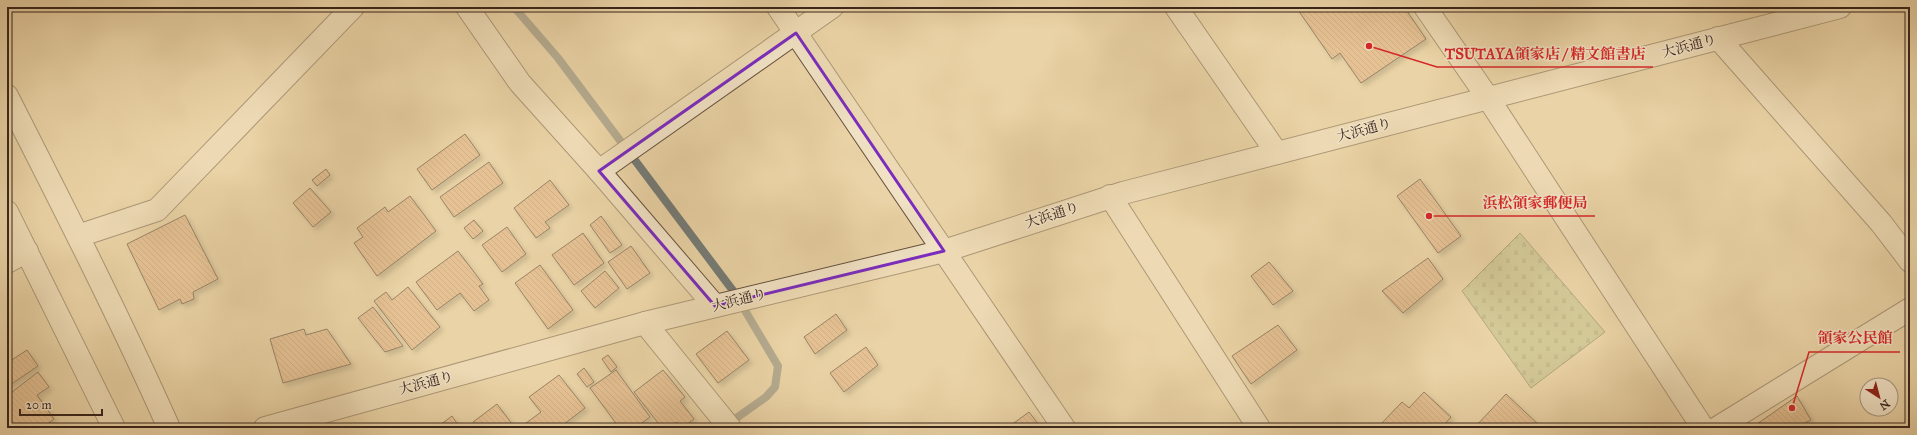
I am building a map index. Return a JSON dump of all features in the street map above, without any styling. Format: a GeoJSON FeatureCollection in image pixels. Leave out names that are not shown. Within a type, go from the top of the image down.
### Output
{"type":"FeatureCollection","features":[{"type":"Feature","properties":{"kind":"street"},"geometry":{"type":"LineString","coordinates":[[78,236],[157,210],[353,7]]}},
{"type":"Feature","properties":{"kind":"street"},"geometry":{"type":"LineString","coordinates":[[467,7],[520,84],[599,172],[715,306]]}},
{"type":"Feature","properties":{"kind":"street"},"geometry":{"type":"LineString","coordinates":[[778,7],[1064,428]]}},
{"type":"Feature","properties":{"kind":"street"},"geometry":{"type":"LineString","coordinates":[[599,172],[832,7]]}},
{"type":"Feature","properties":{"kind":"street"},"geometry":{"type":"LineString","coordinates":[[1176,7],[1277,153]]}},
{"type":"Feature","properties":{"kind":"street"},"geometry":{"type":"LineString","coordinates":[[1425,7],[1488,98],[1703,428]]}},
{"type":"Feature","properties":{"kind":"street","name":"大浜通り"},"geometry":{"type":"LineString","coordinates":[[265,428],[297,424],[644,323],[944,251],[1110,196],[1840,7]]}},
{"type":"Feature","properties":{"kind":"street"},"geometry":{"type":"LineString","coordinates":[[1718,38],[1881,223],[1910,261]]}},
{"type":"Feature","properties":{"kind":"street"},"geometry":{"type":"LineString","coordinates":[[7,96],[78,236],[143,370],[169,428]]}},
{"type":"Feature","properties":{"kind":"street"},"geometry":{"type":"LineString","coordinates":[[1110,196],[1259,428]]}},
{"type":"Feature","properties":{"kind":"street"},"geometry":{"type":"LineString","coordinates":[[7,212],[114,428]]}},
{"type":"Feature","properties":{"kind":"street"},"geometry":{"type":"LineString","coordinates":[[7,262],[27,251]]}},
{"type":"Feature","properties":{"kind":"street"},"geometry":{"type":"LineString","coordinates":[[1717,428],[1910,308]]}},
{"type":"Feature","properties":{"kind":"street"},"geometry":{"type":"LineString","coordinates":[[644,323],[722,425]]}},
{"type":"Feature","properties":{"kind":"highlighted area"},"geometry":{"type":"Polygon","coordinates":[[[796,33],[944,251],[715,306],[599,171],[796,33]]]}},
{"type":"Feature","properties":{"kind":"green space"},"geometry":{"type":"Polygon","coordinates":[[[1520,233],[1605,332],[1531,388],[1462,291],[1520,233]]]}},
{"type":"Feature","properties":{"kind":"building"},"geometry":{"type":"Polygon","coordinates":[[[1296,7],[1404,7],[1426,39],[1361,83],[1340,53],[1332,59],[1296,7]]]}},
{"type":"Feature","properties":{"kind":"building"},"geometry":{"type":"Polygon","coordinates":[[[465,134],[480,155],[432,190],[417,169],[465,134]]]}},
{"type":"Feature","properties":{"kind":"building"},"geometry":{"type":"Polygon","coordinates":[[[489,162],[503,183],[454,217],[440,197],[489,162]]]}},
{"type":"Feature","properties":{"kind":"building"},"geometry":{"type":"Polygon","coordinates":[[[326,169],[330,175],[317,186],[312,180],[326,169]]]}},
{"type":"Feature","properties":{"kind":"building"},"geometry":{"type":"Polygon","coordinates":[[[1420,179],[1461,236],[1438,253],[1397,196],[1420,179]]]}},
{"type":"Feature","properties":{"kind":"building"},"geometry":{"type":"Polygon","coordinates":[[[550,180],[569,205],[545,222],[550,228],[536,238],[514,208],[550,180]]]}},
{"type":"Feature","properties":{"kind":"building"},"geometry":{"type":"Polygon","coordinates":[[[310,188],[331,212],[313,227],[293,203],[310,188]]]}},
{"type":"Feature","properties":{"kind":"building"},"geometry":{"type":"Polygon","coordinates":[[[410,196],[436,231],[377,276],[354,243],[363,237],[357,228],[385,207],[388,212],[410,196]]]}},
{"type":"Feature","properties":{"kind":"building"},"geometry":{"type":"Polygon","coordinates":[[[185,215],[218,279],[193,292],[194,299],[182,304],[180,299],[159,310],[127,244],[185,215]]]}},
{"type":"Feature","properties":{"kind":"building"},"geometry":{"type":"Polygon","coordinates":[[[601,216],[622,245],[610,253],[590,225],[601,216]]]}},
{"type":"Feature","properties":{"kind":"building"},"geometry":{"type":"Polygon","coordinates":[[[474,220],[483,231],[473,239],[464,228],[474,220]]]}},
{"type":"Feature","properties":{"kind":"building"},"geometry":{"type":"Polygon","coordinates":[[[507,227],[526,254],[502,272],[482,245],[507,227]]]}},
{"type":"Feature","properties":{"kind":"building"},"geometry":{"type":"Polygon","coordinates":[[[583,233],[604,263],[574,285],[552,255],[583,233]]]}},
{"type":"Feature","properties":{"kind":"building"},"geometry":{"type":"Polygon","coordinates":[[[631,246],[650,273],[627,289],[608,262],[631,246]]]}},
{"type":"Feature","properties":{"kind":"building"},"geometry":{"type":"Polygon","coordinates":[[[458,251],[483,284],[479,286],[489,300],[474,311],[460,293],[437,310],[416,282],[458,251]]]}},
{"type":"Feature","properties":{"kind":"building"},"geometry":{"type":"Polygon","coordinates":[[[1428,258],[1443,279],[1403,313],[1382,291],[1428,258]]]}},
{"type":"Feature","properties":{"kind":"building"},"geometry":{"type":"Polygon","coordinates":[[[1269,262],[1293,291],[1273,305],[1251,276],[1269,262]]]}},
{"type":"Feature","properties":{"kind":"building"},"geometry":{"type":"Polygon","coordinates":[[[540,265],[573,310],[548,329],[515,283],[540,265]]]}},
{"type":"Feature","properties":{"kind":"building"},"geometry":{"type":"Polygon","coordinates":[[[605,271],[619,288],[595,308],[581,291],[605,271]]]}},
{"type":"Feature","properties":{"kind":"building"},"geometry":{"type":"Polygon","coordinates":[[[408,287],[440,327],[412,350],[374,301],[386,292],[392,300],[408,287]]]}},
{"type":"Feature","properties":{"kind":"building"},"geometry":{"type":"Polygon","coordinates":[[[373,307],[403,346],[385,352],[358,318],[373,307]]]}},
{"type":"Feature","properties":{"kind":"building"},"geometry":{"type":"Polygon","coordinates":[[[836,314],[847,330],[815,354],[804,337],[836,314]]]}},
{"type":"Feature","properties":{"kind":"building"},"geometry":{"type":"Polygon","coordinates":[[[1278,325],[1297,350],[1251,384],[1232,356],[1278,325]]]}},
{"type":"Feature","properties":{"kind":"building"},"geometry":{"type":"Polygon","coordinates":[[[304,329],[306,335],[327,329],[351,364],[283,383],[270,339],[304,329]]]}},
{"type":"Feature","properties":{"kind":"building"},"geometry":{"type":"Polygon","coordinates":[[[727,331],[749,360],[718,383],[696,354],[727,331]]]}},
{"type":"Feature","properties":{"kind":"building"},"geometry":{"type":"Polygon","coordinates":[[[866,347],[878,365],[844,392],[830,373],[866,347]]]}},
{"type":"Feature","properties":{"kind":"building"},"geometry":{"type":"Polygon","coordinates":[[[27,350],[38,366],[7,387],[7,363],[27,350]]]}},
{"type":"Feature","properties":{"kind":"building"},"geometry":{"type":"Polygon","coordinates":[[[608,355],[617,367],[611,372],[602,359],[608,355]]]}},
{"type":"Feature","properties":{"kind":"building"},"geometry":{"type":"Polygon","coordinates":[[[584,368],[594,382],[587,387],[577,374],[584,368]]]}},
{"type":"Feature","properties":{"kind":"building"},"geometry":{"type":"Polygon","coordinates":[[[616,370],[650,417],[635,428],[627,428],[623,423],[618,426],[590,388],[616,370]]]}},
{"type":"Feature","properties":{"kind":"building"},"geometry":{"type":"Polygon","coordinates":[[[663,370],[685,397],[680,401],[694,419],[682,428],[677,422],[669,428],[662,428],[634,392],[663,370]]]}},
{"type":"Feature","properties":{"kind":"building"},"geometry":{"type":"Polygon","coordinates":[[[38,372],[49,387],[37,395],[54,419],[42,428],[7,428],[7,396],[38,372]]]}},
{"type":"Feature","properties":{"kind":"building"},"geometry":{"type":"Polygon","coordinates":[[[559,375],[585,408],[559,428],[523,428],[522,426],[541,412],[529,397],[559,375]]]}},
{"type":"Feature","properties":{"kind":"building"},"geometry":{"type":"Polygon","coordinates":[[[1424,392],[1451,417],[1441,428],[1383,428],[1380,425],[1402,402],[1409,408],[1424,392]]]}},
{"type":"Feature","properties":{"kind":"building"},"geometry":{"type":"Polygon","coordinates":[[[1506,394],[1542,428],[1474,428],[1506,394]]]}},
{"type":"Feature","properties":{"kind":"building"},"geometry":{"type":"Polygon","coordinates":[[[1797,396],[1811,420],[1802,424],[1804,428],[1760,428],[1757,424],[1797,396]]]}},
{"type":"Feature","properties":{"kind":"building"},"geometry":{"type":"Polygon","coordinates":[[[497,404],[515,428],[478,428],[473,422],[497,404]]]}},
{"type":"Feature","properties":{"kind":"building"},"geometry":{"type":"Polygon","coordinates":[[[1029,412],[1038,424],[1032,428],[1007,428],[1029,412]]]}},
{"type":"Feature","properties":{"kind":"building"},"geometry":{"type":"Polygon","coordinates":[[[452,416],[460,428],[436,428],[452,416]]]}},
{"type":"Feature","properties":{"kind":"waterway"},"geometry":{"type":"LineString","coordinates":[[514,7],[558,58],[734,292],[778,366],[775,387],[766,397],[728,424]]}},
{"type":"Feature","properties":{"kind":"place","name":"TSUTAYA領家店 / 精文館書店"},"geometry":{"type":"Point","coordinates":[1369,46]}},
{"type":"Feature","properties":{"kind":"place","name":"浜松領家郵便局"},"geometry":{"type":"Point","coordinates":[1429,216]}},
{"type":"Feature","properties":{"kind":"place","name":"領家公民館"},"geometry":{"type":"Point","coordinates":[1792,408]}}]}
